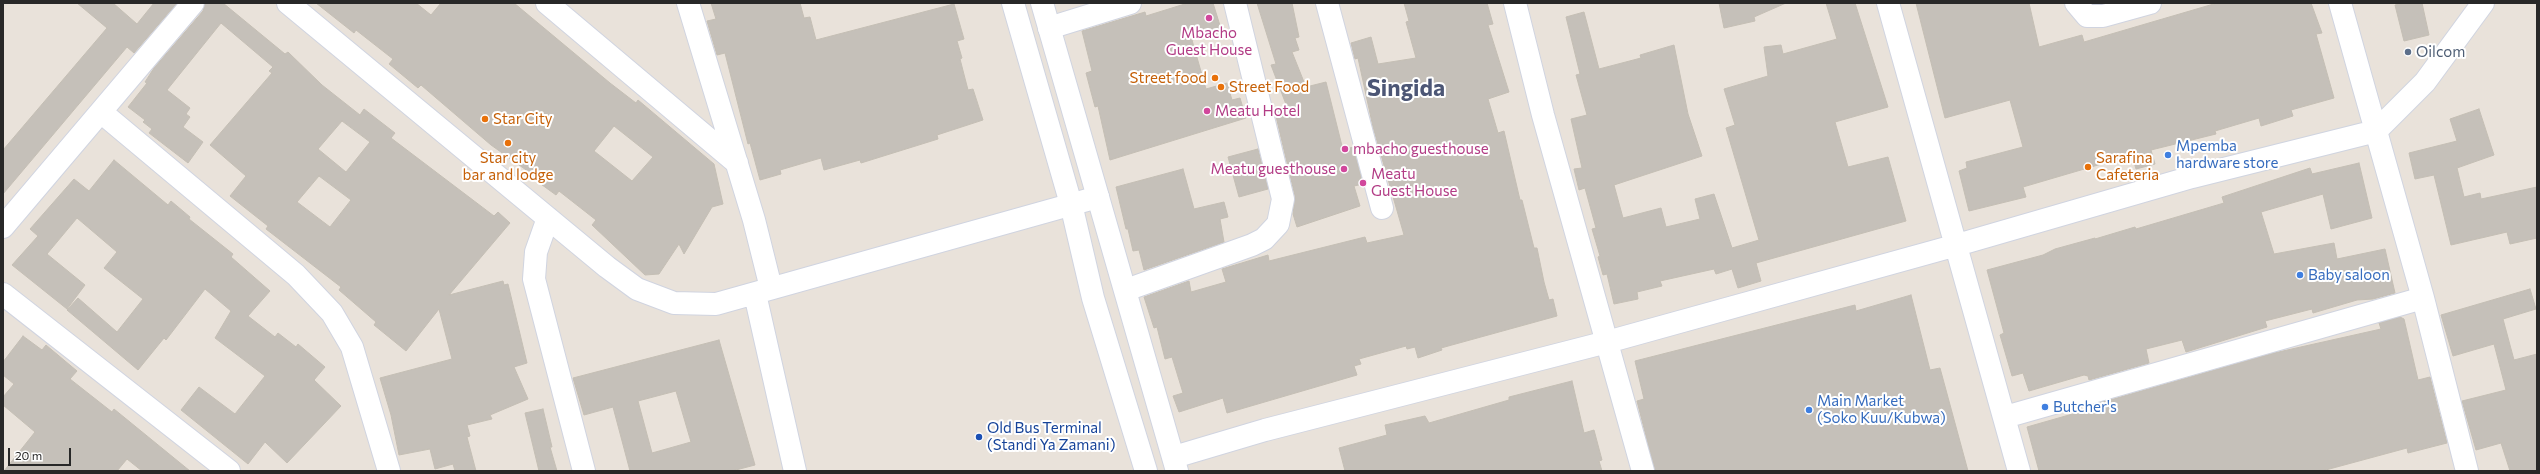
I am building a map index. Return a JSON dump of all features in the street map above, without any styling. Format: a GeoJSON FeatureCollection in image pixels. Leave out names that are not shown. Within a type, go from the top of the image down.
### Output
{"type":"FeatureCollection","features":[{"type":"Feature","properties":{"kind":"street"},"geometry":{"type":"LineString","coordinates":[[3,227],[193,3]]}},
{"type":"Feature","properties":{"kind":"street"},"geometry":{"type":"LineString","coordinates":[[547,3],[737,163]]}},
{"type":"Feature","properties":{"kind":"street"},"geometry":{"type":"LineString","coordinates":[[688,3],[737,163],[763,291],[795,471]]}},
{"type":"Feature","properties":{"kind":"street"},"geometry":{"type":"LineString","coordinates":[[1013,3],[1071,204],[1093,298],[1146,471]]}},
{"type":"Feature","properties":{"kind":"street"},"geometry":{"type":"LineString","coordinates":[[1042,3],[1176,464],[1265,430],[1607,342],[1957,245],[2192,177],[2376,131],[2425,82],[2483,3]]}},
{"type":"Feature","properties":{"kind":"street"},"geometry":{"type":"LineString","coordinates":[[1050,28],[1130,3]]}},
{"type":"Feature","properties":{"kind":"street"},"geometry":{"type":"LineString","coordinates":[[1126,290],[1252,245],[1264,239],[1278,224],[1283,200],[1236,3]]}},
{"type":"Feature","properties":{"kind":"street"},"geometry":{"type":"LineString","coordinates":[[1327,3],[1382,208]]}},
{"type":"Feature","properties":{"kind":"street"},"geometry":{"type":"LineString","coordinates":[[1515,3],[1544,114],[1643,471]]}},
{"type":"Feature","properties":{"kind":"street"},"geometry":{"type":"LineString","coordinates":[[1888,3],[2005,416],[2019,471]]}},
{"type":"Feature","properties":{"kind":"street"},"geometry":{"type":"LineString","coordinates":[[2076,3],[2087,16],[2104,16],[2150,3]]}},
{"type":"Feature","properties":{"kind":"street"},"geometry":{"type":"LineString","coordinates":[[2340,3],[2423,298],[2467,471]]}},
{"type":"Feature","properties":{"kind":"street"},"geometry":{"type":"LineString","coordinates":[[295,5],[548,218],[637,289],[674,303],[716,304],[1098,197]]}},
{"type":"Feature","properties":{"kind":"street"},"geometry":{"type":"LineString","coordinates":[[101,112],[296,275],[332,313],[352,347],[389,471]]}},
{"type":"Feature","properties":{"kind":"street"},"geometry":{"type":"LineString","coordinates":[[548,218],[536,252],[534,279],[584,471]]}},
{"type":"Feature","properties":{"kind":"street"},"geometry":{"type":"LineString","coordinates":[[3,294],[229,471]]}},
{"type":"Feature","properties":{"kind":"street"},"geometry":{"type":"LineString","coordinates":[[2005,416],[2423,298]]}},
{"type":"Feature","properties":{"kind":"building"},"geometry":{"type":"Polygon","coordinates":[[[77,3],[113,3],[137,24],[154,3],[177,3],[134,53],[127,47],[3,194],[3,150],[107,28],[77,3]]]}},
{"type":"Feature","properties":{"kind":"building"},"geometry":{"type":"Polygon","coordinates":[[[205,3],[223,3],[285,54],[288,52],[322,85],[360,115],[364,109],[395,133],[391,138],[494,216],[498,212],[510,223],[449,295],[503,281],[504,285],[508,284],[527,363],[514,367],[528,399],[490,415],[492,419],[467,425],[470,436],[467,437],[476,471],[455,471],[453,464],[435,469],[430,449],[399,455],[391,415],[380,378],[452,359],[439,309],[406,351],[374,325],[376,322],[339,290],[341,287],[266,229],[268,226],[230,196],[246,176],[210,145],[272,73],[269,71],[273,67],[221,23],[167,90],[190,108],[186,114],[190,117],[183,127],[203,142],[188,163],[149,133],[152,129],[143,122],[145,120],[128,107],[147,83],[145,82],[154,68],[203,11],[205,3]],[[342,121],[318,149],[346,172],[370,142],[342,121]],[[319,176],[297,202],[330,227],[351,200],[319,176]]]}},
{"type":"Feature","properties":{"kind":"building"},"geometry":{"type":"Polygon","coordinates":[[[316,3],[416,3],[431,15],[441,3],[514,3],[610,83],[636,103],[638,100],[714,164],[723,204],[712,207],[684,254],[679,244],[659,274],[645,275],[592,225],[596,220],[559,191],[556,195],[527,174],[529,172],[491,145],[421,85],[418,88],[389,64],[393,59],[356,30],[354,33],[316,3]],[[614,126],[594,151],[632,181],[653,157],[614,126]]]}},
{"type":"Feature","properties":{"kind":"building"},"geometry":{"type":"Polygon","coordinates":[[[711,3],[800,3],[804,18],[810,17],[816,40],[954,4],[964,39],[957,41],[962,58],[960,59],[968,90],[973,89],[983,120],[937,135],[938,139],[861,163],[860,160],[824,170],[821,158],[780,170],[781,174],[760,180],[750,143],[748,144],[725,53],[717,55],[707,21],[716,19],[711,3]]]}},
{"type":"Feature","properties":{"kind":"building"},"geometry":{"type":"Polygon","coordinates":[[[1188,3],[1213,3],[1222,32],[1192,40],[1206,89],[1227,83],[1232,100],[1240,98],[1246,118],[1110,160],[1098,106],[1095,107],[1086,73],[1092,71],[1082,31],[1145,12],[1146,16],[1188,3]]]}},
{"type":"Feature","properties":{"kind":"building"},"geometry":{"type":"Polygon","coordinates":[[[1257,3],[1292,3],[1299,37],[1295,38],[1299,50],[1292,52],[1306,87],[1326,82],[1343,150],[1353,147],[1363,184],[1354,186],[1360,206],[1297,227],[1293,214],[1295,196],[1275,112],[1287,107],[1271,65],[1276,64],[1257,3]]]}},
{"type":"Feature","properties":{"kind":"building"},"geometry":{"type":"Polygon","coordinates":[[[1404,3],[1487,3],[1493,24],[1488,25],[1509,92],[1488,99],[1498,133],[1504,131],[1520,200],[1522,200],[1534,248],[1537,248],[1549,300],[1553,299],[1557,316],[1441,348],[1442,350],[1418,358],[1415,347],[1407,349],[1406,346],[1359,359],[1361,364],[1354,366],[1357,375],[1227,413],[1223,398],[1179,412],[1173,396],[1183,393],[1172,357],[1165,359],[1157,327],[1154,328],[1144,297],[1189,281],[1191,292],[1226,282],[1222,269],[1268,255],[1269,261],[1365,237],[1367,243],[1404,235],[1373,127],[1358,58],[1355,59],[1351,43],[1371,37],[1378,64],[1416,58],[1406,22],[1409,21],[1404,3]]]}},
{"type":"Feature","properties":{"kind":"building"},"geometry":{"type":"Polygon","coordinates":[[[1719,3],[1786,3],[1754,17],[1755,21],[1724,28],[1719,3]]]}},
{"type":"Feature","properties":{"kind":"building"},"geometry":{"type":"Polygon","coordinates":[[[1826,3],[1855,3],[1888,107],[1835,122],[1848,167],[1888,157],[1906,221],[1756,263],[1761,281],[1738,288],[1732,269],[1716,274],[1714,269],[1660,281],[1662,286],[1637,292],[1638,299],[1614,304],[1607,274],[1603,275],[1598,257],[1600,256],[1592,229],[1596,228],[1585,188],[1579,190],[1574,169],[1582,168],[1571,119],[1587,115],[1576,75],[1580,74],[1566,17],[1584,12],[1599,69],[1641,58],[1640,55],[1674,45],[1688,114],[1702,156],[1614,185],[1623,218],[1661,208],[1666,227],[1700,219],[1695,199],[1714,194],[1732,248],[1759,240],[1726,128],[1735,125],[1724,89],[1768,76],[1764,47],[1781,45],[1783,54],[1837,39],[1826,3]]]}},
{"type":"Feature","properties":{"kind":"building"},"geometry":{"type":"Polygon","coordinates":[[[1916,3],[2029,3],[2039,47],[2082,35],[2084,42],[2217,3],[2311,3],[2322,33],[2316,34],[2334,98],[2291,110],[2293,116],[2261,126],[2259,118],[2215,131],[2216,134],[2151,150],[2155,164],[2136,169],[2132,155],[2023,187],[2026,197],[1969,211],[1959,171],[1967,168],[1966,162],[2023,147],[2010,100],[1945,118],[1916,3]]]}},
{"type":"Feature","properties":{"kind":"building"},"geometry":{"type":"Polygon","coordinates":[[[2404,3],[2422,3],[2429,35],[2404,41],[2395,5],[2404,3]]]}},
{"type":"Feature","properties":{"kind":"building"},"geometry":{"type":"Polygon","coordinates":[[[2479,109],[2494,155],[2457,168],[2464,197],[2480,193],[2481,199],[2537,187],[2537,238],[2510,244],[2507,232],[2451,245],[2434,175],[2415,179],[2409,153],[2457,141],[2450,119],[2479,109]]]}},
{"type":"Feature","properties":{"kind":"building"},"geometry":{"type":"Polygon","coordinates":[[[1258,149],[1268,189],[1239,197],[1228,157],[1258,149]]]}},
{"type":"Feature","properties":{"kind":"building"},"geometry":{"type":"Polygon","coordinates":[[[114,160],[168,205],[171,201],[190,217],[189,219],[233,254],[231,257],[270,291],[248,316],[275,337],[278,333],[296,347],[298,344],[325,367],[314,380],[341,406],[287,463],[265,442],[248,464],[181,410],[199,387],[235,414],[265,376],[215,338],[231,311],[205,289],[166,340],[164,338],[138,370],[67,310],[78,298],[117,332],[143,299],[104,268],[117,252],[77,218],[47,254],[85,285],[67,309],[12,265],[38,236],[30,229],[74,179],[89,191],[114,160]]]}},
{"type":"Feature","properties":{"kind":"building"},"geometry":{"type":"Polygon","coordinates":[[[2359,163],[2372,218],[2331,229],[2323,194],[2261,212],[2274,254],[2334,243],[2337,259],[2385,249],[2395,293],[2373,299],[2357,300],[2313,313],[2312,309],[2265,321],[2267,327],[2186,352],[2182,340],[2146,349],[2149,363],[2089,380],[2088,376],[2084,375],[2029,391],[2023,373],[2012,376],[2000,335],[2004,333],[1987,270],[2043,255],[2055,249],[2135,227],[2136,229],[2224,203],[2222,197],[2310,168],[2312,174],[2359,163]]]}},
{"type":"Feature","properties":{"kind":"building"},"geometry":{"type":"Polygon","coordinates":[[[1183,169],[1194,209],[1224,202],[1228,217],[1220,219],[1224,242],[1144,270],[1139,250],[1133,251],[1116,187],[1183,169]]]}},
{"type":"Feature","properties":{"kind":"building"},"geometry":{"type":"Polygon","coordinates":[[[2530,289],[2536,309],[2503,319],[2514,360],[2537,354],[2537,471],[2510,471],[2501,443],[2476,450],[2462,401],[2506,390],[2494,344],[2453,356],[2441,315],[2530,289]]]}},
{"type":"Feature","properties":{"kind":"building","name":"Main Market (Soko Kuu/Kubwa)"},"geometry":{"type":"Polygon","coordinates":[[[1911,295],[1930,370],[1940,368],[1968,471],[1655,471],[1637,401],[1644,399],[1635,361],[1855,305],[1856,311],[1911,295]]]}},
{"type":"Feature","properties":{"kind":"building"},"geometry":{"type":"Polygon","coordinates":[[[2400,317],[2404,319],[2418,380],[2430,377],[2447,443],[2408,453],[2407,448],[2322,471],[2039,471],[2027,427],[2097,407],[2096,404],[2274,353],[2381,329],[2379,323],[2400,317]]]}},
{"type":"Feature","properties":{"kind":"building"},"geometry":{"type":"Polygon","coordinates":[[[23,336],[42,350],[46,345],[77,371],[70,379],[112,412],[114,409],[190,471],[142,471],[127,459],[117,471],[4,471],[35,432],[3,405],[3,397],[14,384],[3,375],[3,362],[23,336]]]}},
{"type":"Feature","properties":{"kind":"building"},"geometry":{"type":"Polygon","coordinates":[[[719,340],[755,465],[732,471],[630,471],[613,407],[584,415],[573,378],[719,340]],[[676,391],[638,401],[652,453],[691,442],[676,391]]]}},
{"type":"Feature","properties":{"kind":"building"},"geometry":{"type":"Polygon","coordinates":[[[1572,381],[1584,433],[1594,430],[1602,460],[1599,461],[1602,471],[1345,471],[1339,448],[1387,435],[1385,425],[1425,416],[1429,423],[1509,400],[1509,397],[1572,381]]]}},
{"type":"Feature","properties":{"kind":"building"},"geometry":{"type":"Polygon","coordinates":[[[543,409],[552,447],[550,447],[557,471],[539,471],[525,413],[543,409]]]}},
{"type":"Feature","properties":{"kind":"place","name":"Mbacho Guest House"},"geometry":{"type":"Point","coordinates":[1209,18]}},
{"type":"Feature","properties":{"kind":"place","name":"Oilcom"},"geometry":{"type":"Point","coordinates":[2408,52]}},
{"type":"Feature","properties":{"kind":"place","name":"Street food"},"geometry":{"type":"Point","coordinates":[1215,78]}},
{"type":"Feature","properties":{"kind":"place","name":"Street Food"},"geometry":{"type":"Point","coordinates":[1221,87]}},
{"type":"Feature","properties":{"kind":"place","name":"Meatu Hotel"},"geometry":{"type":"Point","coordinates":[1207,111]}},
{"type":"Feature","properties":{"kind":"place","name":"Star City"},"geometry":{"type":"Point","coordinates":[485,119]}},
{"type":"Feature","properties":{"kind":"place","name":"Star city bar and lodge"},"geometry":{"type":"Point","coordinates":[508,143]}},
{"type":"Feature","properties":{"kind":"place","name":"mbacho guesthouse"},"geometry":{"type":"Point","coordinates":[1345,149]}},
{"type":"Feature","properties":{"kind":"place","name":"Mpemba hardware store"},"geometry":{"type":"Point","coordinates":[2168,155]}},
{"type":"Feature","properties":{"kind":"place","name":"Sarafina Cafeteria"},"geometry":{"type":"Point","coordinates":[2088,167]}},
{"type":"Feature","properties":{"kind":"place","name":"Meatu guesthouse"},"geometry":{"type":"Point","coordinates":[1344,169]}},
{"type":"Feature","properties":{"kind":"place","name":"Meatu Guest House"},"geometry":{"type":"Point","coordinates":[1363,183]}},
{"type":"Feature","properties":{"kind":"place","name":"Baby saloon"},"geometry":{"type":"Point","coordinates":[2300,275]}},
{"type":"Feature","properties":{"kind":"place","name":"Butcher's"},"geometry":{"type":"Point","coordinates":[2045,407]}},
{"type":"Feature","properties":{"kind":"place","name":"Main Market (Soko Kuu/Kubwa)"},"geometry":{"type":"Point","coordinates":[1809,410]}},
{"type":"Feature","properties":{"kind":"place","name":"Old Bus Terminal (Standi Ya Zamani)"},"geometry":{"type":"Point","coordinates":[979,437]}},
{"type":"Feature","properties":{"kind":"district","name":"Singida"},"geometry":{"type":"Point","coordinates":[1406,88]}}]}
